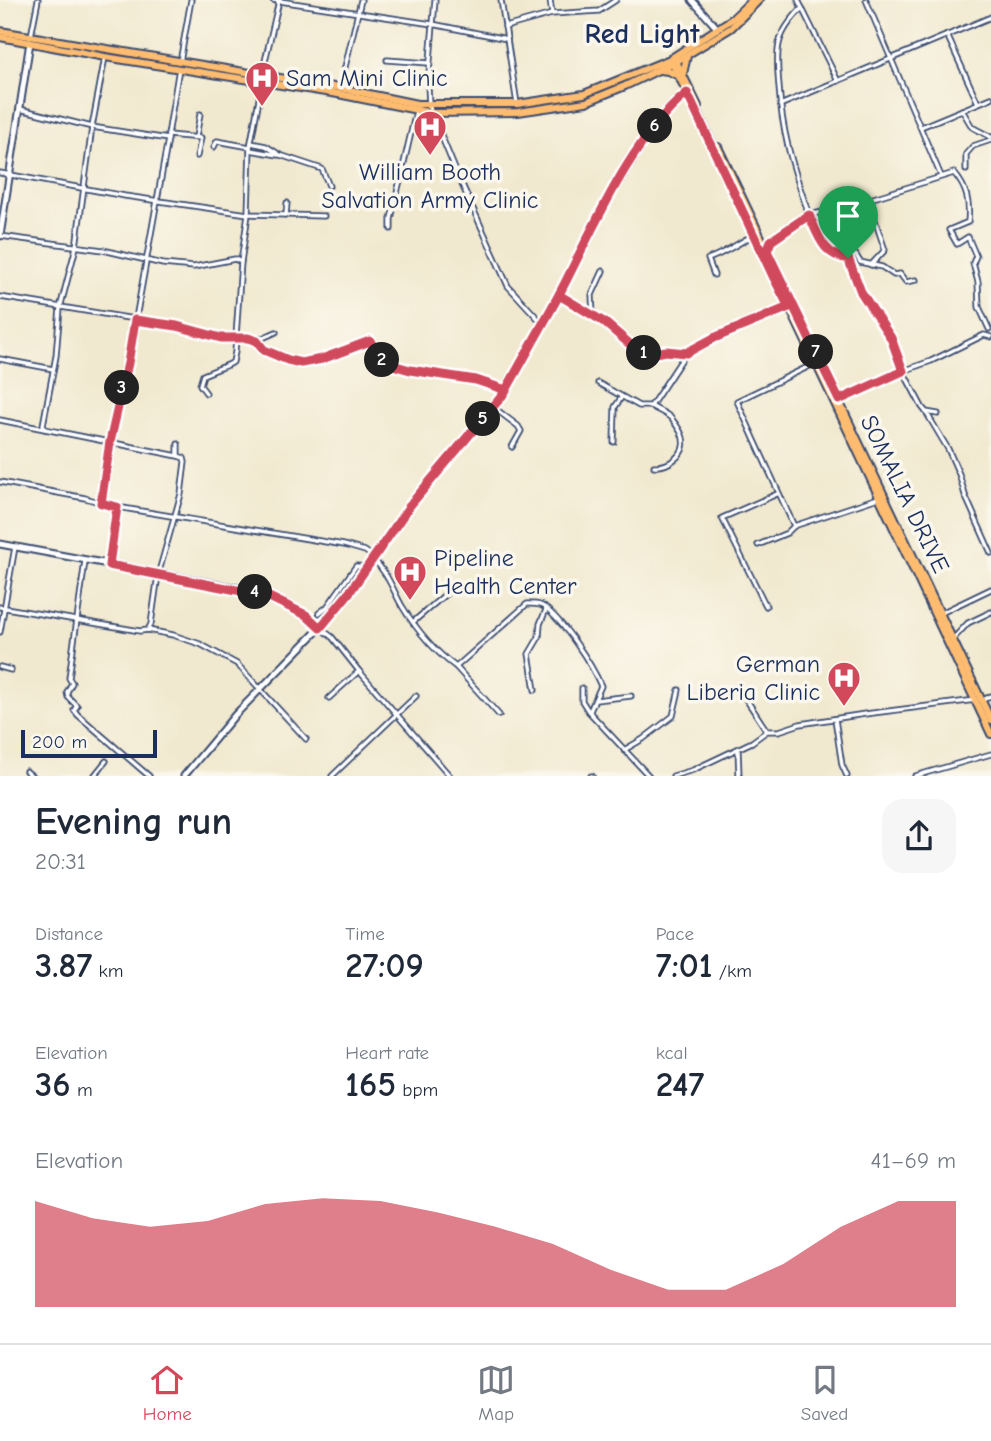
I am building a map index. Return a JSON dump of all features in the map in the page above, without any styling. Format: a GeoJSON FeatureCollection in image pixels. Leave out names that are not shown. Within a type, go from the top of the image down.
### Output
{"type":"FeatureCollection","features":[{"type":"Feature","properties":{"kind":"main road"},"geometry":{"type":"LineString","coordinates":[[262,78],[432,113],[518,112],[565,107],[586,102],[658,70],[718,29],[752,0]]}},
{"type":"Feature","properties":{"kind":"main road"},"geometry":{"type":"LineString","coordinates":[[0,37],[340,88],[429,106],[517,104],[584,94],[687,55],[730,28],[759,0]]}},
{"type":"Feature","properties":{"kind":"main road"},"geometry":{"type":"LineString","coordinates":[[0,31],[105,57],[180,65]]}},
{"type":"Feature","properties":{"kind":"main road"},"geometry":{"type":"LineString","coordinates":[[658,70],[681,75],[687,55]]}},
{"type":"Feature","properties":{"kind":"main road","name":"SOMALIA DRIVE"},"geometry":{"type":"LineString","coordinates":[[673,60],[767,251],[816,362],[978,701],[991,720]]}},
{"type":"Feature","properties":{"kind":"main road","name":"SOMALIA DRIVE"},"geometry":{"type":"LineString","coordinates":[[689,91],[754,234],[839,400],[941,613],[978,701]]}},
{"type":"Feature","properties":{"kind":"main road"},"geometry":{"type":"LineString","coordinates":[[978,701],[991,734]]}},
{"type":"Feature","properties":{"kind":"street"},"geometry":{"type":"LineString","coordinates":[[38,0],[8,173],[0,236],[194,267],[235,259],[241,262]]}},
{"type":"Feature","properties":{"kind":"street"},"geometry":{"type":"LineString","coordinates":[[101,503],[110,442],[128,363],[158,202],[191,0]]}},
{"type":"Feature","properties":{"kind":"street"},"geometry":{"type":"LineString","coordinates":[[273,0],[432,24],[507,39]]}},
{"type":"Feature","properties":{"kind":"street"},"geometry":{"type":"LineString","coordinates":[[340,88],[361,0]]}},
{"type":"Feature","properties":{"kind":"street"},"geometry":{"type":"LineString","coordinates":[[435,0],[429,63],[429,106],[508,286],[543,324]]}},
{"type":"Feature","properties":{"kind":"street"},"geometry":{"type":"LineString","coordinates":[[500,0],[517,104]]}},
{"type":"Feature","properties":{"kind":"street"},"geometry":{"type":"LineString","coordinates":[[550,0],[552,14]]}},
{"type":"Feature","properties":{"kind":"street"},"geometry":{"type":"LineString","coordinates":[[505,27],[552,14],[593,13],[616,0]]}},
{"type":"Feature","properties":{"kind":"street"},"geometry":{"type":"LineString","coordinates":[[692,0],[718,29]]}},
{"type":"Feature","properties":{"kind":"street"},"geometry":{"type":"LineString","coordinates":[[798,0],[838,81]]}},
{"type":"Feature","properties":{"kind":"street"},"geometry":{"type":"LineString","coordinates":[[866,0],[941,176]]}},
{"type":"Feature","properties":{"kind":"street"},"geometry":{"type":"LineString","coordinates":[[206,393],[200,385],[204,375],[233,362],[241,262],[248,214],[250,147],[279,1]]}},
{"type":"Feature","properties":{"kind":"street"},"geometry":{"type":"LineString","coordinates":[[802,8],[790,20],[779,42],[778,67],[782,129],[809,215],[824,247],[838,258],[848,258],[856,254],[860,262],[882,267],[894,275],[900,274],[906,282],[916,281]]}},
{"type":"Feature","properties":{"kind":"street"},"geometry":{"type":"LineString","coordinates":[[780,105],[991,17]]}},
{"type":"Feature","properties":{"kind":"street"},"geometry":{"type":"LineString","coordinates":[[947,35],[978,103]]}},
{"type":"Feature","properties":{"kind":"street"},"geometry":{"type":"LineString","coordinates":[[45,429],[43,425],[57,356],[60,308],[76,247],[92,127],[105,57]]}},
{"type":"Feature","properties":{"kind":"street"},"geometry":{"type":"LineString","coordinates":[[387,60],[429,63]]}},
{"type":"Feature","properties":{"kind":"street"},"geometry":{"type":"LineString","coordinates":[[184,776],[235,716],[331,617],[411,504],[494,407],[506,390],[637,152],[664,112],[689,91]]}},
{"type":"Feature","properties":{"kind":"street"},"geometry":{"type":"LineString","coordinates":[[921,127],[991,98]]}},
{"type":"Feature","properties":{"kind":"street"},"geometry":{"type":"LineString","coordinates":[[20,110],[92,127],[168,137],[201,138],[197,156]]}},
{"type":"Feature","properties":{"kind":"street"},"geometry":{"type":"LineString","coordinates":[[962,110],[972,127],[991,138]]}},
{"type":"Feature","properties":{"kind":"street"},"geometry":{"type":"LineString","coordinates":[[391,229],[416,111]]}},
{"type":"Feature","properties":{"kind":"street"},"geometry":{"type":"LineString","coordinates":[[196,137],[200,114]]}},
{"type":"Feature","properties":{"kind":"street"},"geometry":{"type":"LineString","coordinates":[[966,170],[966,154],[973,146],[991,138]]}},
{"type":"Feature","properties":{"kind":"street"},"geometry":{"type":"LineString","coordinates":[[215,147],[218,141],[250,147],[322,169],[330,186]]}},
{"type":"Feature","properties":{"kind":"street"},"geometry":{"type":"LineString","coordinates":[[250,147],[266,146],[280,156]]}},
{"type":"Feature","properties":{"kind":"street"},"geometry":{"type":"LineString","coordinates":[[0,173],[158,202],[248,214],[324,216]]}},
{"type":"Feature","properties":{"kind":"street"},"geometry":{"type":"LineString","coordinates":[[767,251],[771,241],[809,215],[841,208],[954,173],[963,183],[970,204],[968,222],[949,230],[957,244],[968,237],[975,252],[973,264],[978,282],[979,307],[990,328],[984,335],[931,361],[839,400]]}},
{"type":"Feature","properties":{"kind":"street"},"geometry":{"type":"LineString","coordinates":[[868,199],[885,250],[871,265]]}},
{"type":"Feature","properties":{"kind":"street"},"geometry":{"type":"LineString","coordinates":[[286,215],[287,203]]}},
{"type":"Feature","properties":{"kind":"street"},"geometry":{"type":"LineString","coordinates":[[714,275],[708,259],[727,252],[732,246],[754,234]]}},
{"type":"Feature","properties":{"kind":"street"},"geometry":{"type":"LineString","coordinates":[[848,258],[861,292],[891,338],[903,371],[948,449],[991,553]]}},
{"type":"Feature","properties":{"kind":"street"},"geometry":{"type":"LineString","coordinates":[[593,315],[592,295],[603,271]]}},
{"type":"Feature","properties":{"kind":"street"},"geometry":{"type":"LineString","coordinates":[[559,295],[593,315],[623,341],[643,352],[686,353],[791,306]]}},
{"type":"Feature","properties":{"kind":"street"},"geometry":{"type":"LineString","coordinates":[[0,297],[177,326],[221,338],[237,336],[257,341],[264,350],[301,363],[322,359],[370,341],[383,361],[389,364],[410,370],[476,380],[506,390]]}},
{"type":"Feature","properties":{"kind":"street"},"geometry":{"type":"LineString","coordinates":[[257,341],[276,332]]}},
{"type":"Feature","properties":{"kind":"street"},"geometry":{"type":"LineString","coordinates":[[984,335],[991,337]]}},
{"type":"Feature","properties":{"kind":"street"},"geometry":{"type":"LineString","coordinates":[[651,406],[686,353]]}},
{"type":"Feature","properties":{"kind":"street"},"geometry":{"type":"LineString","coordinates":[[0,359],[53,369]]}},
{"type":"Feature","properties":{"kind":"street"},"geometry":{"type":"LineString","coordinates":[[794,526],[777,494],[737,401],[816,362]]}},
{"type":"Feature","properties":{"kind":"street"},"geometry":{"type":"LineString","coordinates":[[598,383],[621,398],[644,407],[651,406],[670,418],[681,433],[684,442],[679,456],[663,465],[654,466]]}},
{"type":"Feature","properties":{"kind":"street"},"geometry":{"type":"LineString","coordinates":[[614,442],[615,407],[621,398]]}},
{"type":"Feature","properties":{"kind":"street"},"geometry":{"type":"LineString","coordinates":[[494,407],[519,426],[521,431],[512,447]]}},
{"type":"Feature","properties":{"kind":"street"},"geometry":{"type":"LineString","coordinates":[[926,412],[937,414]]}},
{"type":"Feature","properties":{"kind":"street"},"geometry":{"type":"LineString","coordinates":[[0,420],[184,458],[181,494],[158,575],[152,624],[148,630]]}},
{"type":"Feature","properties":{"kind":"street"},"geometry":{"type":"LineString","coordinates":[[178,444],[178,456]]}},
{"type":"Feature","properties":{"kind":"street"},"geometry":{"type":"LineString","coordinates":[[0,482],[117,507],[344,545],[365,551],[374,558],[413,622],[435,651],[456,667],[499,715]]}},
{"type":"Feature","properties":{"kind":"street"},"geometry":{"type":"LineString","coordinates":[[766,606],[722,519],[777,494]]}},
{"type":"Feature","properties":{"kind":"street"},"geometry":{"type":"LineString","coordinates":[[758,545],[787,533],[794,526],[880,497]]}},
{"type":"Feature","properties":{"kind":"street"},"geometry":{"type":"LineString","coordinates":[[109,565],[117,507]]}},
{"type":"Feature","properties":{"kind":"street"},"geometry":{"type":"LineString","coordinates":[[0,544],[267,596],[306,615],[332,636],[450,776]]}},
{"type":"Feature","properties":{"kind":"street"},"geometry":{"type":"LineString","coordinates":[[0,632],[2,607],[15,547]]}},
{"type":"Feature","properties":{"kind":"street"},"geometry":{"type":"LineString","coordinates":[[85,561],[69,678],[72,683],[67,692],[68,697],[77,706],[74,710],[149,776]]}},
{"type":"Feature","properties":{"kind":"street"},"geometry":{"type":"LineString","coordinates":[[319,613],[327,607],[356,566],[367,567]]}},
{"type":"Feature","properties":{"kind":"street"},"geometry":{"type":"LineString","coordinates":[[413,622],[454,587]]}},
{"type":"Feature","properties":{"kind":"street"},"geometry":{"type":"LineString","coordinates":[[941,613],[991,589]]}},
{"type":"Feature","properties":{"kind":"street"},"geometry":{"type":"LineString","coordinates":[[456,667],[527,604],[536,604],[546,610],[566,631],[595,673],[601,686],[590,710],[591,714]]}},
{"type":"Feature","properties":{"kind":"street"},"geometry":{"type":"LineString","coordinates":[[2,607],[140,631],[148,630],[200,644],[237,664],[306,739]]}},
{"type":"Feature","properties":{"kind":"street"},"geometry":{"type":"LineString","coordinates":[[535,690],[528,654],[539,637],[540,624],[546,610]]}},
{"type":"Feature","properties":{"kind":"street"},"geometry":{"type":"LineString","coordinates":[[953,639],[968,623],[991,612]]}},
{"type":"Feature","properties":{"kind":"street"},"geometry":{"type":"LineString","coordinates":[[0,667],[11,670]]}},
{"type":"Feature","properties":{"kind":"street"},"geometry":{"type":"LineString","coordinates":[[329,698],[359,671]]}},
{"type":"Feature","properties":{"kind":"street"},"geometry":{"type":"LineString","coordinates":[[738,687],[768,732]]}},
{"type":"Feature","properties":{"kind":"street"},"geometry":{"type":"LineString","coordinates":[[582,688],[582,701],[591,714],[649,776]]}},
{"type":"Feature","properties":{"kind":"street"},"geometry":{"type":"LineString","coordinates":[[624,750],[673,716],[679,690]]}},
{"type":"Feature","properties":{"kind":"street"},"geometry":{"type":"LineString","coordinates":[[332,776],[416,696]]}},
{"type":"Feature","properties":{"kind":"street"},"geometry":{"type":"LineString","coordinates":[[595,700],[631,696]]}},
{"type":"Feature","properties":{"kind":"street"},"geometry":{"type":"LineString","coordinates":[[673,776],[693,770],[768,732],[800,724],[978,701],[991,696]]}},
{"type":"Feature","properties":{"kind":"street"},"geometry":{"type":"LineString","coordinates":[[835,719],[842,765],[847,776]]}},
{"type":"Feature","properties":{"kind":"street"},"geometry":{"type":"LineString","coordinates":[[738,749],[739,776]]}},
{"type":"Feature","properties":{"kind":"street"},"geometry":{"type":"LineString","coordinates":[[915,776],[991,754]]}},
{"type":"Feature","properties":{"kind":"street"},"geometry":{"type":"LineString","coordinates":[[94,776],[106,761]]}},
{"type":"Feature","properties":{"kind":"street"},"geometry":{"type":"LineString","coordinates":[[26,771],[32,776]]}},
{"type":"Feature","properties":{"kind":"place","name":"Sam Mini Clinic"},"geometry":{"type":"Point","coordinates":[262,108]}},
{"type":"Feature","properties":{"kind":"place","name":"William Booth Salvation Army Clinic"},"geometry":{"type":"Point","coordinates":[430,157]}},
{"type":"Feature","properties":{"kind":"place","name":"Pipeline Health Center"},"geometry":{"type":"Point","coordinates":[410,602]}},
{"type":"Feature","properties":{"kind":"place","name":"German Liberia Clinic"},"geometry":{"type":"Point","coordinates":[844,708]}},
{"type":"Feature","properties":{"kind":"district","name":"Red Light"},"geometry":{"type":"Point","coordinates":[642,33]}},
{"type":"Feature","properties":{"kind":"route"},"geometry":{"type":"LineString","coordinates":[[848,258],[838,258],[824,247],[809,215],[771,241],[767,251],[793,305],[789,307],[739,327],[686,353],[643,352],[623,341],[604,322],[559,295],[543,324],[506,390],[476,380],[410,370],[389,364],[383,361],[370,341],[322,359],[301,363],[264,350],[257,341],[248,338],[221,338],[177,326],[135,320],[110,442],[101,503],[117,507],[109,565],[249,590],[286,604],[306,615],[320,628],[349,593],[411,504],[502,396],[506,390],[536,337],[543,324],[579,255],[613,192],[637,152],[664,112],[687,93],[704,124],[774,278],[789,307],[793,305],[839,400],[903,371],[891,338],[861,292],[848,258]]}}]}
